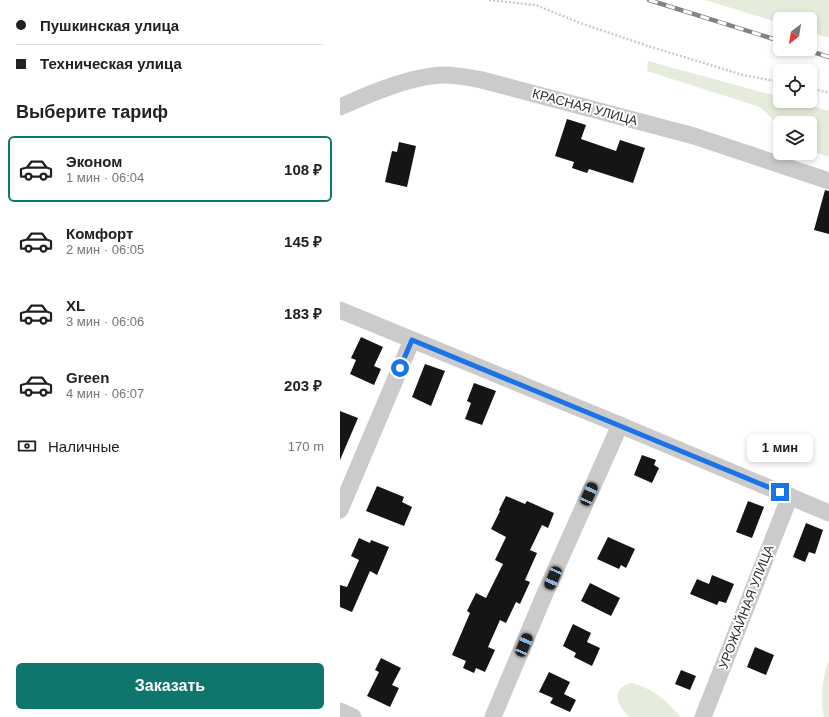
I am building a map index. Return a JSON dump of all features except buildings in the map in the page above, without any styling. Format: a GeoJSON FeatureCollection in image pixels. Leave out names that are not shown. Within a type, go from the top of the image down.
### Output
{"type":"FeatureCollection","features":[{"type":"Feature","properties":{"kind":"street","name":"КРАСНАЯ УЛИЦА"},"geometry":{"type":"LineString","coordinates":[[340,107],[409,81],[444,75],[462,76],[694,136],[829,181]]}},
{"type":"Feature","properties":{"kind":"street"},"geometry":{"type":"LineString","coordinates":[[340,310],[829,513]]}},
{"type":"Feature","properties":{"kind":"street"},"geometry":{"type":"LineString","coordinates":[[340,510],[412,340]]}},
{"type":"Feature","properties":{"kind":"street"},"geometry":{"type":"LineString","coordinates":[[493,717],[620,425]]}},
{"type":"Feature","properties":{"kind":"street","name":"УРОЖАЙНАЯ УЛИЦА"},"geometry":{"type":"LineString","coordinates":[[703,717],[790,496]]}},
{"type":"Feature","properties":{"kind":"street"},"geometry":{"type":"LineString","coordinates":[[340,711],[354,717]]}},
{"type":"Feature","properties":{"kind":"path"},"geometry":{"type":"LineString","coordinates":[[488,0],[536,4],[580,24],[648,46],[743,75],[773,81]]}},
{"type":"Feature","properties":{"kind":"path"},"geometry":{"type":"LineString","coordinates":[[817,90],[829,93]]}},
{"type":"Feature","properties":{"kind":"green space"},"geometry":{"type":"Polygon","coordinates":[[[705,0],[829,0],[829,38],[817,34],[817,12],[773,12],[773,21],[705,0]]]}},
{"type":"Feature","properties":{"kind":"green space"},"geometry":{"type":"Polygon","coordinates":[[[648,61],[773,95],[773,108],[817,107],[829,111],[829,157],[817,153],[817,116],[773,116],[773,119],[760,107],[647,71],[648,61]]]}},
{"type":"Feature","properties":{"kind":"green space"},"geometry":{"type":"Polygon","coordinates":[[[829,661],[829,717],[824,717],[822,689],[829,661]]]}},
{"type":"Feature","properties":{"kind":"green space"},"geometry":{"type":"Polygon","coordinates":[[[632,683],[646,688],[659,696],[676,711],[680,717],[629,717],[621,707],[617,697],[620,689],[625,685],[632,683]]]}},
{"type":"Feature","properties":{"kind":"railway"},"geometry":{"type":"LineString","coordinates":[[649,0],[773,39]]}},
{"type":"Feature","properties":{"kind":"railway"},"geometry":{"type":"LineString","coordinates":[[817,53],[829,57]]}},
{"type":"Feature","properties":{"kind":"route"},"geometry":{"type":"LineString","coordinates":[[400,368],[412,340],[780,492]]}}]}
